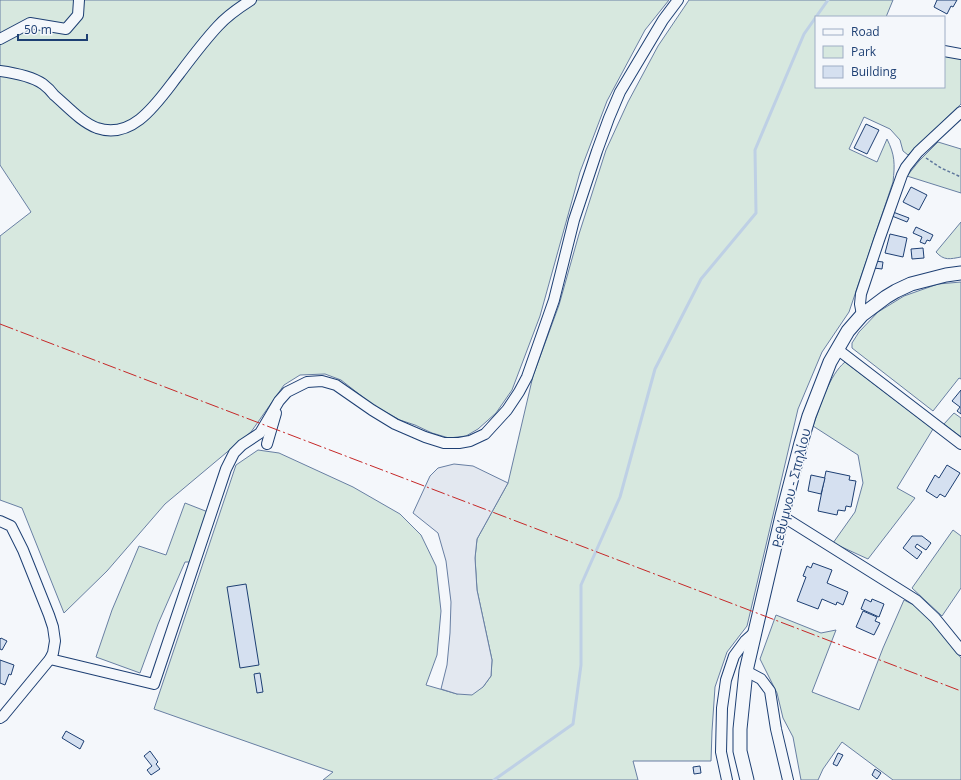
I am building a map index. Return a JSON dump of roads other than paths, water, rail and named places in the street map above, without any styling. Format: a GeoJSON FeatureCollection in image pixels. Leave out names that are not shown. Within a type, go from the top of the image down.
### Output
{"type":"FeatureCollection","features":[{"type":"Feature","properties":{"kind":"main road","name":"Ρεθύμνου - Σπηλίου"},"geometry":{"type":"LineString","coordinates":[[747,780],[740,751],[740,729],[746,671],[782,516],[809,416],[830,362],[848,331],[862,315],[886,297],[911,284],[946,275],[961,273]]}},
{"type":"Feature","properties":{"kind":"street"},"geometry":{"type":"LineString","coordinates":[[0,39],[30,23],[66,29],[78,15],[79,0]]}},
{"type":"Feature","properties":{"kind":"street"},"geometry":{"type":"LineString","coordinates":[[0,71],[23,75],[43,84],[85,122],[98,128],[111,130],[123,128],[137,122],[150,110],[220,24],[243,5],[252,0]]}},
{"type":"Feature","properties":{"kind":"street"},"geometry":{"type":"LineString","coordinates":[[50,659],[154,684],[226,469],[234,453],[242,445],[260,433],[286,392],[306,382],[322,381],[336,385],[395,424],[425,437],[444,443],[459,443],[470,441],[485,434],[507,410],[527,377],[554,300],[574,220],[597,151],[620,92],[663,20],[678,0]]}},
{"type":"Feature","properties":{"kind":"street"},"geometry":{"type":"LineString","coordinates":[[945,51],[961,54]]}},
{"type":"Feature","properties":{"kind":"street"},"geometry":{"type":"LineString","coordinates":[[862,315],[860,304],[861,294],[902,175],[918,152],[961,112]]}},
{"type":"Feature","properties":{"kind":"street"},"geometry":{"type":"LineString","coordinates":[[837,349],[961,444]]}},
{"type":"Feature","properties":{"kind":"street"},"geometry":{"type":"LineString","coordinates":[[267,444],[279,401]]}},
{"type":"Feature","properties":{"kind":"street"},"geometry":{"type":"LineString","coordinates":[[782,516],[916,600],[935,618],[961,650]]}},
{"type":"Feature","properties":{"kind":"street"},"geometry":{"type":"LineString","coordinates":[[0,521],[11,526],[23,550],[49,614],[55,641],[53,653],[50,659],[0,718]]}},
{"type":"Feature","properties":{"kind":"street"},"geometry":{"type":"LineString","coordinates":[[727,780],[721,752],[722,708],[726,680],[734,656],[745,641],[755,632]]}},
{"type":"Feature","properties":{"kind":"street"},"geometry":{"type":"LineString","coordinates":[[746,671],[760,679],[770,690],[776,729],[788,780]]}},
{"type":"Feature","properties":{"kind":"waterway"},"geometry":{"type":"LineString","coordinates":[[817,16],[828,0]]}},
{"type":"Feature","properties":{"kind":"waterway"},"geometry":{"type":"LineString","coordinates":[[494,780],[573,724],[581,665],[581,585],[620,497],[655,369],[701,279],[756,213],[755,150],[804,34],[815,18]]}}]}
